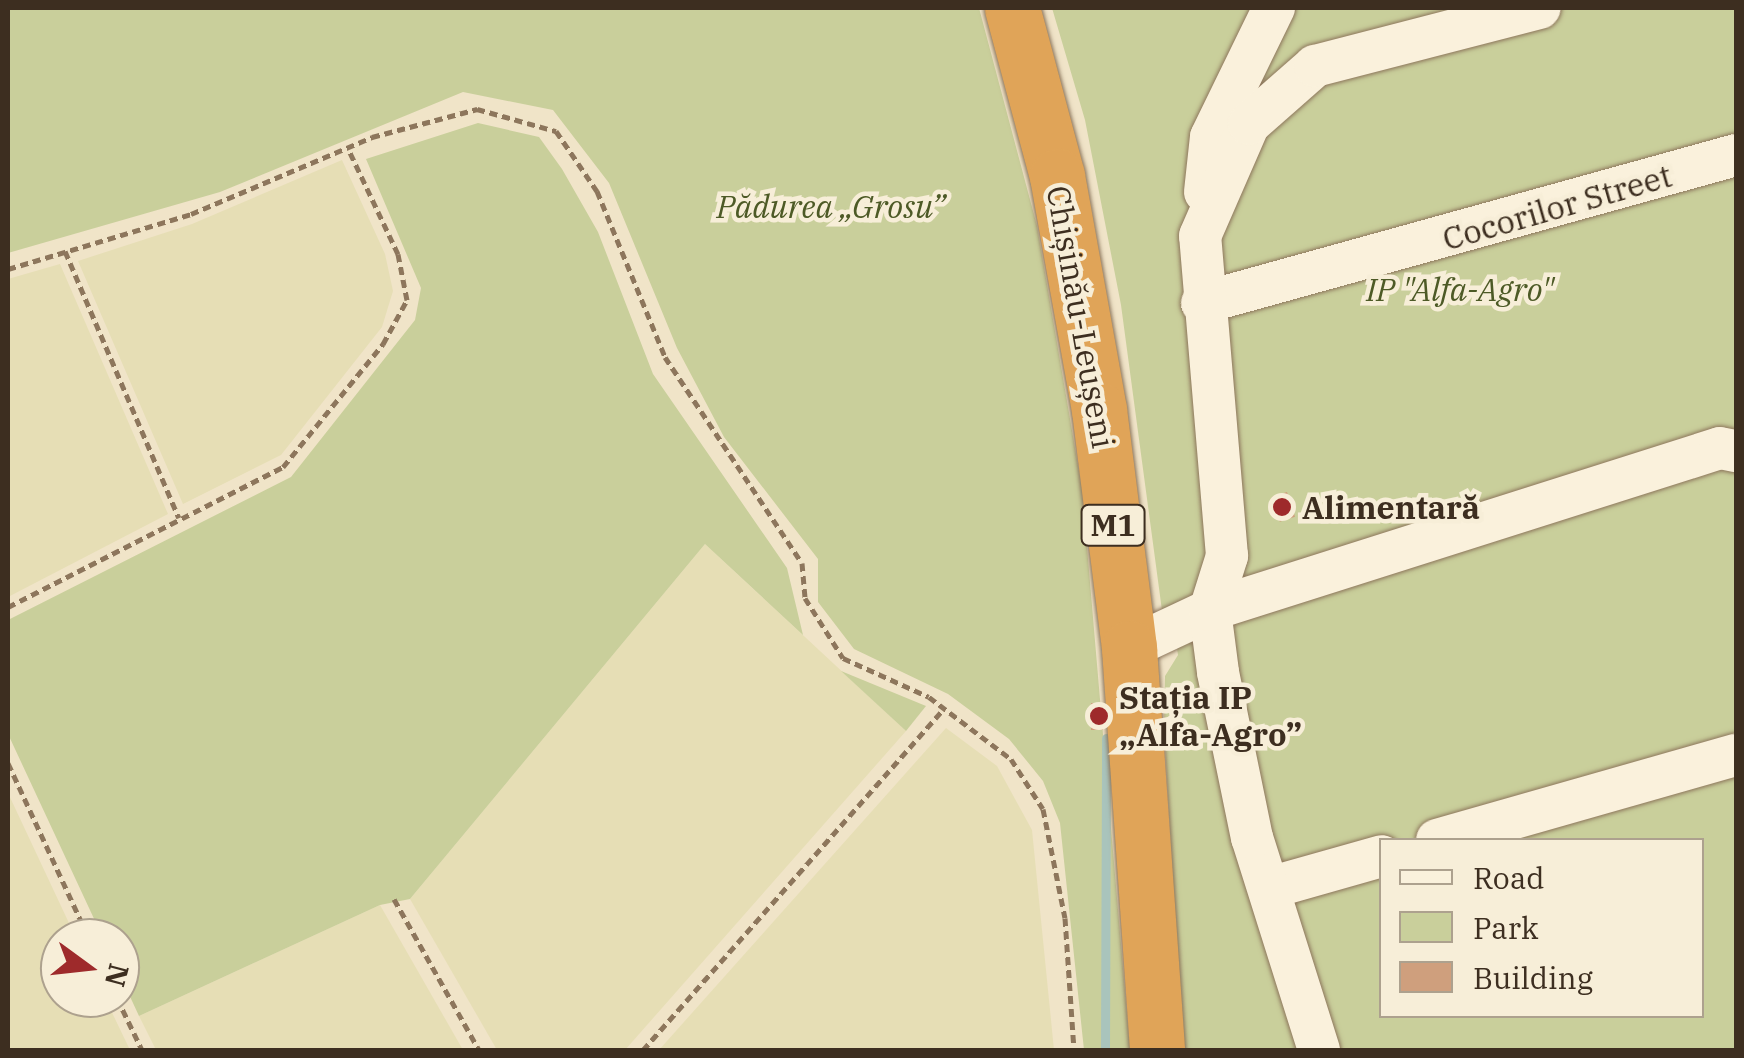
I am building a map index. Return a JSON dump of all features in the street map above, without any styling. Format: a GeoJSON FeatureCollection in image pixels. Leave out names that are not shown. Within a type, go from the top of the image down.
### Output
{"type":"FeatureCollection","features":[{"type":"Feature","properties":{"kind":"highway","name":"Chișinău-Leușeni"},"geometry":{"type":"LineString","coordinates":[[1012,8],[1068,234],[1128,648],[1157,1050]]}},
{"type":"Feature","properties":{"kind":"street"},"geometry":{"type":"LineString","coordinates":[[1274,8],[1212,136],[1200,236],[1202,302],[1226,556],[1210,610],[1252,838],[1319,1050]]}},
{"type":"Feature","properties":{"kind":"street"},"geometry":{"type":"LineString","coordinates":[[1200,236],[1249,124],[1314,66],[1540,8]]}},
{"type":"Feature","properties":{"kind":"street","name":"Cocorilor Street"},"geometry":{"type":"LineString","coordinates":[[1202,302],[1736,154]]}},
{"type":"Feature","properties":{"kind":"street"},"geometry":{"type":"LineString","coordinates":[[1128,648],[1210,610],[1731,447]]}},
{"type":"Feature","properties":{"kind":"street"},"geometry":{"type":"LineString","coordinates":[[1444,838],[1736,755]]}},
{"type":"Feature","properties":{"kind":"street"},"geometry":{"type":"LineString","coordinates":[[1269,888],[1379,857]]}},
{"type":"Feature","properties":{"kind":"path"},"geometry":{"type":"LineString","coordinates":[[8,268],[191,214],[348,148],[477,109],[556,131],[597,190],[664,358],[802,563],[805,598],[843,658],[944,709],[1010,759],[1043,810],[1065,918],[1074,1050]]}},
{"type":"Feature","properties":{"kind":"path"},"geometry":{"type":"LineString","coordinates":[[8,607],[283,467],[384,344],[407,300],[398,254],[348,148]]}},
{"type":"Feature","properties":{"kind":"path"},"geometry":{"type":"LineString","coordinates":[[65,251],[179,518]]}},
{"type":"Feature","properties":{"kind":"path"},"geometry":{"type":"LineString","coordinates":[[643,1050],[944,709]]}},
{"type":"Feature","properties":{"kind":"path"},"geometry":{"type":"LineString","coordinates":[[8,763],[80,918]]}},
{"type":"Feature","properties":{"kind":"path"},"geometry":{"type":"LineString","coordinates":[[394,898],[480,1050]]}},
{"type":"Feature","properties":{"kind":"path"},"geometry":{"type":"LineString","coordinates":[[127,1018],[142,1050]]}},
{"type":"Feature","properties":{"kind":"shaded area"},"geometry":{"type":"Polygon","coordinates":[[[342,160],[385,254],[393,291],[382,327],[281,455],[183,504],[78,261],[192,224],[342,160]]]}},
{"type":"Feature","properties":{"kind":"shaded area"},"geometry":{"type":"Polygon","coordinates":[[[60,264],[168,514],[8,597],[8,279],[60,264]]]}},
{"type":"Feature","properties":{"kind":"shaded area"},"geometry":{"type":"Polygon","coordinates":[[[705,544],[906,731],[625,1050],[497,1050],[410,899],[705,544]]]}},
{"type":"Feature","properties":{"kind":"shaded area"},"geometry":{"type":"Polygon","coordinates":[[[946,728],[997,766],[1032,830],[1054,1050],[659,1050],[946,728]]]}},
{"type":"Feature","properties":{"kind":"shaded area"},"geometry":{"type":"Polygon","coordinates":[[[8,793],[67,918],[40,918],[40,1018],[115,1018],[130,1050],[8,1050],[8,793]]]}},
{"type":"Feature","properties":{"kind":"shaded area"},"geometry":{"type":"Polygon","coordinates":[[[380,905],[463,1050],[156,1050],[140,1016],[380,905]]]}},
{"type":"Feature","properties":{"kind":"green space","name":"Pădurea „Grosu”"},"geometry":{"type":"Polygon","coordinates":[[[8,8],[979,8],[1037,226],[1082,489],[1130,1050],[1084,1050],[1060,823],[1043,781],[1009,739],[948,694],[854,649],[818,602],[818,559],[724,437],[677,348],[609,183],[553,110],[463,92],[220,192],[8,253],[8,8]]]}},
{"type":"Feature","properties":{"kind":"green space","name":"IP \"Alfa-Agro\""},"geometry":{"type":"Polygon","coordinates":[[[1052,8],[1736,8],[1736,1050],[1183,1050],[1164,728],[1165,676],[1178,655],[1172,616],[1163,618],[1121,305],[1085,120],[1052,8]]]}},
{"type":"Feature","properties":{"kind":"green space"},"geometry":{"type":"Polygon","coordinates":[[[478,123],[539,137],[598,232],[653,374],[787,568],[803,635],[705,544],[410,899],[380,905],[140,1016],[140,918],[94,918],[8,734],[8,620],[291,477],[415,320],[421,288],[366,159],[478,123]]]}},
{"type":"Feature","properties":{"kind":"green space"},"geometry":{"type":"Polygon","coordinates":[[[841,671],[926,706],[906,731],[841,671]]]}},
{"type":"Feature","properties":{"kind":"building"},"geometry":{"type":"Polygon","coordinates":[[[1287,492],[1295,517],[1280,522],[1272,497],[1287,492]]]}},
{"type":"Feature","properties":{"kind":"building"},"geometry":{"type":"Polygon","coordinates":[[[1091,703],[1103,703],[1103,730],[1091,730],[1091,703]]]}},
{"type":"Feature","properties":{"kind":"waterway"},"geometry":{"type":"LineString","coordinates":[[1105,1050],[1106,738]]}},
{"type":"Feature","properties":{"kind":"place","name":"Alimentară"},"geometry":{"type":"Point","coordinates":[1282,507]}},
{"type":"Feature","properties":{"kind":"place","name":"Stația IP „Alfa-Agro”"},"geometry":{"type":"Point","coordinates":[1099,716]}}]}
